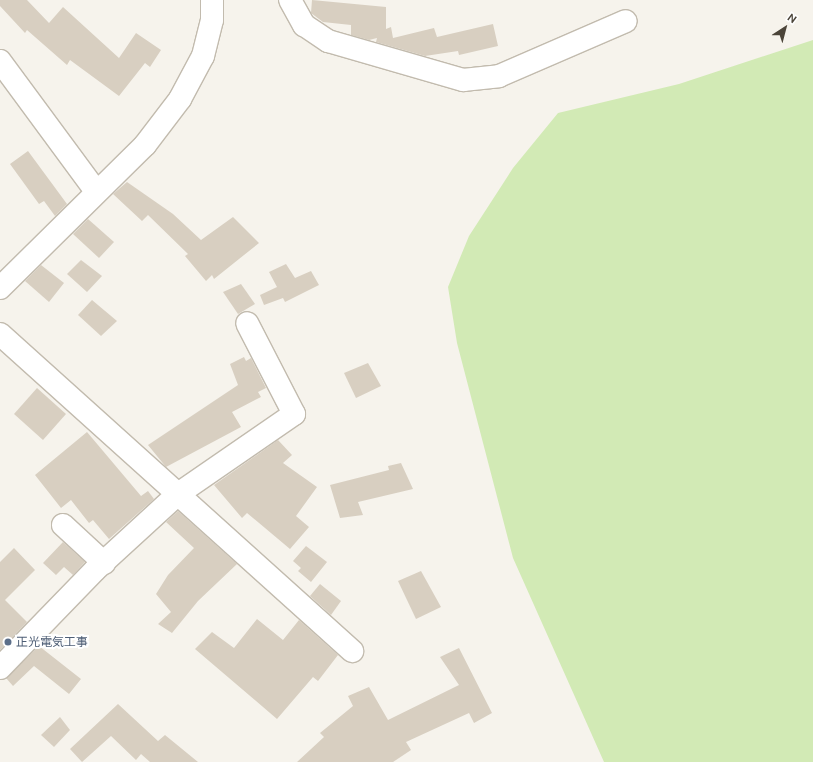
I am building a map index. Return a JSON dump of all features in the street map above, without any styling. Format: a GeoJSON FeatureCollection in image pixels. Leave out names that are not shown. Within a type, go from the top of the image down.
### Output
{"type":"FeatureCollection","features":[{"type":"Feature","properties":{"kind":"street"},"geometry":{"type":"LineString","coordinates":[[0,288],[96,191],[145,145],[180,99],[203,56],[212,20],[212,0]]}},
{"type":"Feature","properties":{"kind":"street"},"geometry":{"type":"LineString","coordinates":[[290,0],[304,25],[328,42],[464,80],[498,76],[626,21]]}},
{"type":"Feature","properties":{"kind":"street"},"geometry":{"type":"LineString","coordinates":[[0,61],[96,191]]}},
{"type":"Feature","properties":{"kind":"street"},"geometry":{"type":"LineString","coordinates":[[0,668],[104,563],[178,494],[294,414],[247,323]]}},
{"type":"Feature","properties":{"kind":"street"},"geometry":{"type":"LineString","coordinates":[[0,334],[352,651]]}},
{"type":"Feature","properties":{"kind":"street"},"geometry":{"type":"LineString","coordinates":[[63,525],[104,563]]}},
{"type":"Feature","properties":{"kind":"green space"},"geometry":{"type":"Polygon","coordinates":[[[813,40],[813,762],[604,762],[513,558],[457,343],[448,287],[469,236],[513,168],[558,113],[679,84],[813,40]]]}},
{"type":"Feature","properties":{"kind":"building"},"geometry":{"type":"Polygon","coordinates":[[[0,0],[27,0],[49,23],[63,7],[119,58],[136,33],[161,50],[150,67],[145,63],[119,96],[70,60],[67,65],[27,30],[25,33],[0,6],[0,0]]]}},
{"type":"Feature","properties":{"kind":"building"},"geometry":{"type":"Polygon","coordinates":[[[312,0],[386,7],[386,29],[391,27],[393,38],[434,28],[437,37],[493,24],[498,46],[459,55],[458,51],[425,56],[376,42],[377,38],[369,40],[351,35],[351,25],[323,22],[311,13],[312,0]]]}},
{"type":"Feature","properties":{"kind":"building"},"geometry":{"type":"Polygon","coordinates":[[[28,151],[67,204],[55,216],[44,201],[39,204],[10,164],[28,151]]]}},
{"type":"Feature","properties":{"kind":"building"},"geometry":{"type":"Polygon","coordinates":[[[127,182],[173,214],[201,240],[233,217],[259,243],[214,279],[212,275],[206,281],[185,256],[188,254],[148,215],[142,221],[113,194],[127,182]]]}},
{"type":"Feature","properties":{"kind":"building"},"geometry":{"type":"Polygon","coordinates":[[[88,219],[114,242],[99,258],[73,234],[88,219]]]}},
{"type":"Feature","properties":{"kind":"building"},"geometry":{"type":"Polygon","coordinates":[[[81,260],[102,276],[87,292],[67,274],[81,260]]]}},
{"type":"Feature","properties":{"kind":"building"},"geometry":{"type":"Polygon","coordinates":[[[286,264],[295,278],[311,271],[319,285],[285,302],[283,298],[264,305],[260,295],[277,287],[269,272],[286,264]]]}},
{"type":"Feature","properties":{"kind":"building"},"geometry":{"type":"Polygon","coordinates":[[[41,265],[64,283],[49,302],[25,281],[41,265]]]}},
{"type":"Feature","properties":{"kind":"building"},"geometry":{"type":"Polygon","coordinates":[[[241,284],[255,304],[238,314],[223,292],[241,284]]]}},
{"type":"Feature","properties":{"kind":"building"},"geometry":{"type":"Polygon","coordinates":[[[92,300],[117,321],[101,336],[78,315],[92,300]]]}},
{"type":"Feature","properties":{"kind":"building"},"geometry":{"type":"Polygon","coordinates":[[[244,357],[246,361],[251,358],[266,388],[258,392],[261,397],[232,412],[241,427],[166,467],[148,445],[238,385],[230,364],[244,357]]]}},
{"type":"Feature","properties":{"kind":"building"},"geometry":{"type":"Polygon","coordinates":[[[368,363],[381,386],[356,398],[344,373],[368,363]]]}},
{"type":"Feature","properties":{"kind":"building"},"geometry":{"type":"Polygon","coordinates":[[[37,388],[66,414],[43,440],[14,414],[37,388]]]}},
{"type":"Feature","properties":{"kind":"building"},"geometry":{"type":"Polygon","coordinates":[[[87,432],[141,496],[148,491],[154,499],[109,539],[93,520],[89,523],[71,500],[61,508],[35,475],[87,432]]]}},
{"type":"Feature","properties":{"kind":"building"},"geometry":{"type":"Polygon","coordinates":[[[278,440],[292,455],[283,463],[317,487],[296,516],[309,527],[290,549],[247,513],[242,518],[214,485],[278,440]]]}},
{"type":"Feature","properties":{"kind":"building"},"geometry":{"type":"Polygon","coordinates":[[[401,463],[413,489],[358,502],[363,515],[340,518],[330,485],[389,470],[388,466],[401,463]]]}},
{"type":"Feature","properties":{"kind":"building"},"geometry":{"type":"Polygon","coordinates":[[[178,511],[237,564],[198,601],[172,633],[158,624],[171,612],[156,594],[168,575],[194,548],[166,522],[178,511]]]}},
{"type":"Feature","properties":{"kind":"building"},"geometry":{"type":"Polygon","coordinates":[[[63,542],[85,562],[73,575],[64,567],[56,575],[43,563],[63,542]]]}},
{"type":"Feature","properties":{"kind":"building"},"geometry":{"type":"Polygon","coordinates":[[[306,546],[327,562],[311,582],[298,571],[301,568],[293,561],[306,546]]]}},
{"type":"Feature","properties":{"kind":"building"},"geometry":{"type":"Polygon","coordinates":[[[14,548],[35,570],[5,600],[27,622],[0,650],[0,562],[14,548]]]}},
{"type":"Feature","properties":{"kind":"building"},"geometry":{"type":"Polygon","coordinates":[[[421,571],[441,607],[416,619],[398,581],[421,571]]]}},
{"type":"Feature","properties":{"kind":"building"},"geometry":{"type":"Polygon","coordinates":[[[320,584],[341,601],[331,615],[310,596],[320,584]]]}},
{"type":"Feature","properties":{"kind":"building"},"geometry":{"type":"Polygon","coordinates":[[[257,619],[283,640],[299,620],[338,655],[318,681],[313,677],[277,719],[195,649],[212,632],[234,648],[257,619]]]}},
{"type":"Feature","properties":{"kind":"building"},"geometry":{"type":"Polygon","coordinates":[[[39,646],[81,679],[69,694],[34,666],[13,686],[6,678],[39,646]]]}},
{"type":"Feature","properties":{"kind":"building"},"geometry":{"type":"Polygon","coordinates":[[[459,648],[492,713],[474,723],[469,713],[406,742],[411,750],[393,762],[297,762],[324,737],[320,733],[353,706],[348,696],[369,687],[388,720],[459,685],[440,657],[459,648]]]}},
{"type":"Feature","properties":{"kind":"building"},"geometry":{"type":"Polygon","coordinates":[[[118,704],[158,741],[165,735],[198,762],[150,762],[141,754],[136,760],[111,736],[82,762],[70,749],[118,704]]]}},
{"type":"Feature","properties":{"kind":"building"},"geometry":{"type":"Polygon","coordinates":[[[60,717],[70,730],[54,747],[41,735],[60,717]]]}},
{"type":"Feature","properties":{"kind":"place","name":"正光電気工事"},"geometry":{"type":"Point","coordinates":[8,642]}}]}
